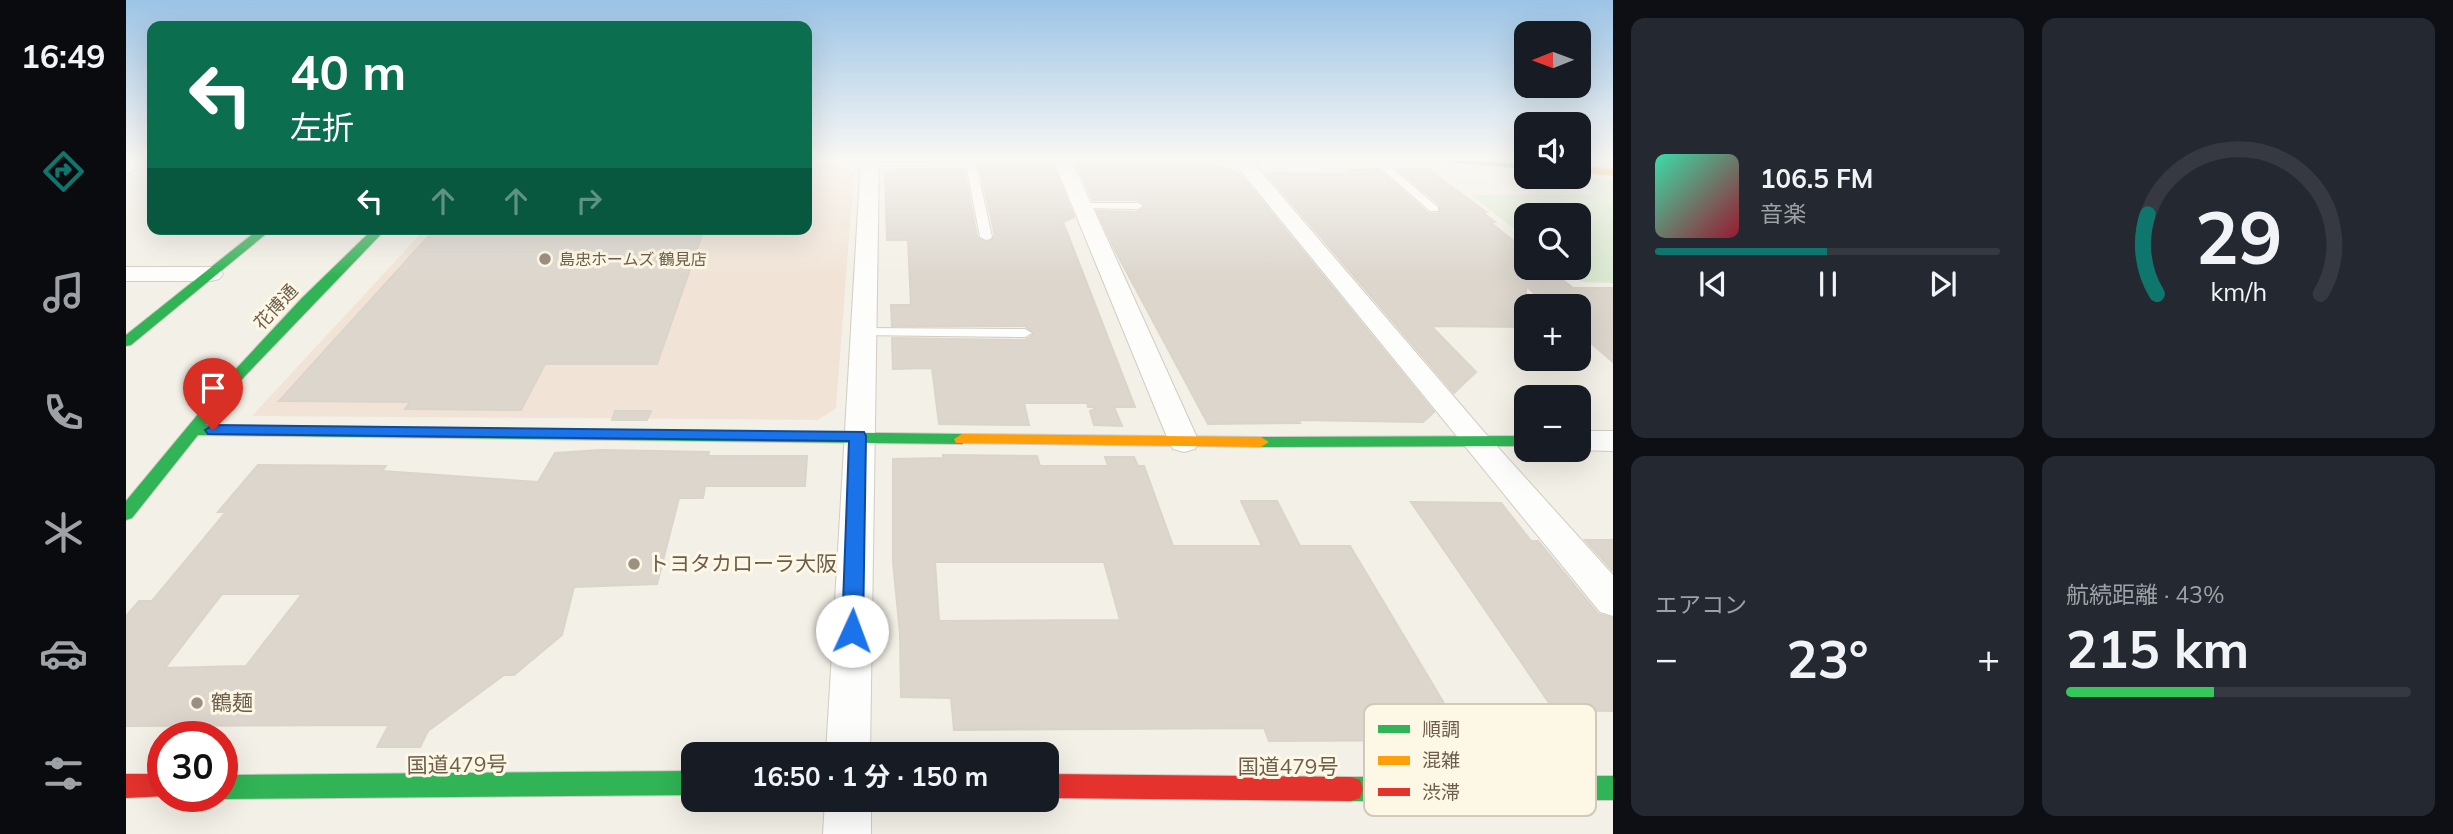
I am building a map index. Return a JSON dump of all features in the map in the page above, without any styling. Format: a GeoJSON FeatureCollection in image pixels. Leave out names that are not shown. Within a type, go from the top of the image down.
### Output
{"type":"FeatureCollection","features":[{"type":"Feature","properties":{"kind":"main road"},"geometry":{"type":"LineString","coordinates":[[126,342],[259,235]]}},
{"type":"Feature","properties":{"kind":"main road","name":"花博通"},"geometry":{"type":"LineString","coordinates":[[126,513],[193,430],[307,301],[374,235]]}},
{"type":"Feature","properties":{"kind":"main road"},"geometry":{"type":"LineString","coordinates":[[193,430],[1184,442],[1514,440]]}},
{"type":"Feature","properties":{"kind":"main road","name":"国道479号"},"geometry":{"type":"LineString","coordinates":[[238,787],[681,783]]}},
{"type":"Feature","properties":{"kind":"main road"},"geometry":{"type":"LineString","coordinates":[[126,786],[147,786]]}},
{"type":"Feature","properties":{"kind":"main road","name":"国道479号"},"geometry":{"type":"LineString","coordinates":[[1059,786],[1364,789]]}},
{"type":"Feature","properties":{"kind":"street"},"geometry":{"type":"LineString","coordinates":[[848,742],[867,198]]}},
{"type":"Feature","properties":{"kind":"street"},"geometry":{"type":"LineString","coordinates":[[1079,198],[1184,442]]}},
{"type":"Feature","properties":{"kind":"street"},"geometry":{"type":"LineString","coordinates":[[1272,198],[1474,440],[1613,601]]}},
{"type":"Feature","properties":{"kind":"street"},"geometry":{"type":"LineString","coordinates":[[126,274],[211,274]]}},
{"type":"Feature","properties":{"kind":"street"},"geometry":{"type":"LineString","coordinates":[[1591,441],[1613,441]]}},
{"type":"Feature","properties":{"kind":"street"},"geometry":{"type":"LineString","coordinates":[[848,812],[848,834]]}},
{"type":"Feature","properties":{"kind":"lane"},"geometry":{"type":"LineString","coordinates":[[978,198],[986,237]]}},
{"type":"Feature","properties":{"kind":"lane"},"geometry":{"type":"LineString","coordinates":[[1421,198],[1434,209]]}},
{"type":"Feature","properties":{"kind":"lane"},"geometry":{"type":"LineString","coordinates":[[1082,206],[1138,206]]}},
{"type":"Feature","properties":{"kind":"lane"},"geometry":{"type":"LineString","coordinates":[[862,332],[1025,333]]}},
{"type":"Feature","properties":{"kind":"shaded area"},"geometry":{"type":"Polygon","coordinates":[[[812,198],[852,198],[836,408],[818,420],[252,416],[419,235],[812,235],[812,198]]]}},
{"type":"Feature","properties":{"kind":"green space"},"geometry":{"type":"Polygon","coordinates":[[[1475,198],[1613,198],[1613,283],[1579,280],[1591,280],[1591,203],[1514,203],[1514,229],[1475,198]]]}},
{"type":"Feature","properties":{"kind":"building"},"geometry":{"type":"Polygon","coordinates":[[[886,198],[970,198],[977,237],[987,243],[995,236],[987,198],[1066,198],[1074,217],[1063,222],[1135,407],[1114,407],[1122,426],[1094,425],[1090,411],[1099,407],[1088,407],[1087,403],[1024,403],[1029,425],[939,424],[932,368],[893,369],[892,338],[1025,340],[1034,334],[1025,326],[892,326],[891,305],[911,305],[908,240],[887,240],[886,198]]]}},
{"type":"Feature","properties":{"kind":"building"},"geometry":{"type":"Polygon","coordinates":[[[1092,198],[1259,198],[1434,412],[1423,422],[1298,420],[1300,423],[1208,424],[1097,211],[1138,212],[1145,205],[1138,200],[1092,198]]]}},
{"type":"Feature","properties":{"kind":"building"},"geometry":{"type":"Polygon","coordinates":[[[1287,198],[1411,198],[1428,213],[1438,214],[1440,205],[1432,198],[1467,198],[1486,212],[1482,212],[1495,222],[1490,222],[1514,241],[1514,280],[1563,280],[1573,288],[1613,288],[1613,362],[1591,343],[1591,294],[1535,294],[1526,286],[1526,294],[1514,294],[1514,327],[1431,326],[1476,372],[1454,393],[1287,198]]]}},
{"type":"Feature","properties":{"kind":"building"},"geometry":{"type":"Polygon","coordinates":[[[430,235],[702,235],[657,364],[545,364],[521,410],[405,409],[410,402],[279,401],[430,235]]]}},
{"type":"Feature","properties":{"kind":"building"},"geometry":{"type":"Polygon","coordinates":[[[615,411],[651,411],[647,420],[612,420],[615,411]]]}},
{"type":"Feature","properties":{"kind":"building"},"geometry":{"type":"Polygon","coordinates":[[[601,450],[709,452],[708,456],[807,456],[805,486],[705,486],[703,498],[679,498],[657,584],[574,587],[562,635],[514,675],[504,675],[428,731],[420,747],[377,747],[389,725],[238,726],[238,721],[147,721],[147,726],[126,726],[126,616],[139,601],[152,601],[226,512],[218,512],[258,465],[386,466],[382,471],[538,482],[555,453],[601,450]],[[222,594],[165,668],[246,666],[302,594],[222,594]]]}},
{"type":"Feature","properties":{"kind":"building"},"geometry":{"type":"Polygon","coordinates":[[[943,455],[1037,456],[1040,466],[1108,466],[1105,457],[1134,457],[1138,466],[1144,466],[1173,546],[1262,546],[1241,501],[1277,501],[1300,546],[1350,546],[1444,704],[1364,704],[1364,741],[1269,741],[1264,728],[954,730],[951,698],[901,697],[900,634],[893,562],[893,459],[943,458],[943,455]],[[935,562],[939,621],[1120,620],[1104,562],[935,562]]]}},
{"type":"Feature","properties":{"kind":"building"},"geometry":{"type":"Polygon","coordinates":[[[1411,502],[1501,503],[1531,541],[1538,541],[1598,614],[1613,618],[1613,711],[1596,711],[1596,704],[1550,704],[1411,502]]]}},
{"type":"Feature","properties":{"kind":"building"},"geometry":{"type":"Polygon","coordinates":[[[1585,540],[1613,540],[1613,571],[1585,540]]]}},
{"type":"Feature","properties":{"kind":"traffic: fast"},"geometry":{"type":"LineString","coordinates":[[126,342],[259,235]]}},
{"type":"Feature","properties":{"kind":"traffic: fast"},"geometry":{"type":"LineString","coordinates":[[126,513],[239,374],[374,235]]}},
{"type":"Feature","properties":{"kind":"traffic: fast"},"geometry":{"type":"LineString","coordinates":[[193,430],[962,439]]}},
{"type":"Feature","properties":{"kind":"traffic: fast"},"geometry":{"type":"LineString","coordinates":[[1261,442],[1514,441]]}},
{"type":"Feature","properties":{"kind":"traffic: fast"},"geometry":{"type":"LineString","coordinates":[[238,787],[681,783]]}},
{"type":"Feature","properties":{"kind":"traffic: fast"},"geometry":{"type":"LineString","coordinates":[[1596,788],[1613,788]]}},
{"type":"Feature","properties":{"kind":"traffic: fast"},"geometry":{"type":"LineString","coordinates":[[1351,789],[1364,789]]}},
{"type":"Feature","properties":{"kind":"traffic: slow"},"geometry":{"type":"LineString","coordinates":[[962,439],[1261,442]]}},
{"type":"Feature","properties":{"kind":"traffic: jam"},"geometry":{"type":"LineString","coordinates":[[126,786],[147,786]]}},
{"type":"Feature","properties":{"kind":"traffic: jam"},"geometry":{"type":"LineString","coordinates":[[1059,786],[1351,789]]}},
{"type":"Feature","properties":{"kind":"place","name":"島忠ホームズ 鶴見店"},"geometry":{"type":"Point","coordinates":[545,259]}},
{"type":"Feature","properties":{"kind":"place","name":"トヨタカローラ大阪"},"geometry":{"type":"Point","coordinates":[634,564]}},
{"type":"Feature","properties":{"kind":"place","name":"鶴麺"},"geometry":{"type":"Point","coordinates":[197,703]}},
{"type":"Feature","properties":{"kind":"route"},"geometry":{"type":"LineString","coordinates":[[213,430],[858,436],[852,631]]}}]}
